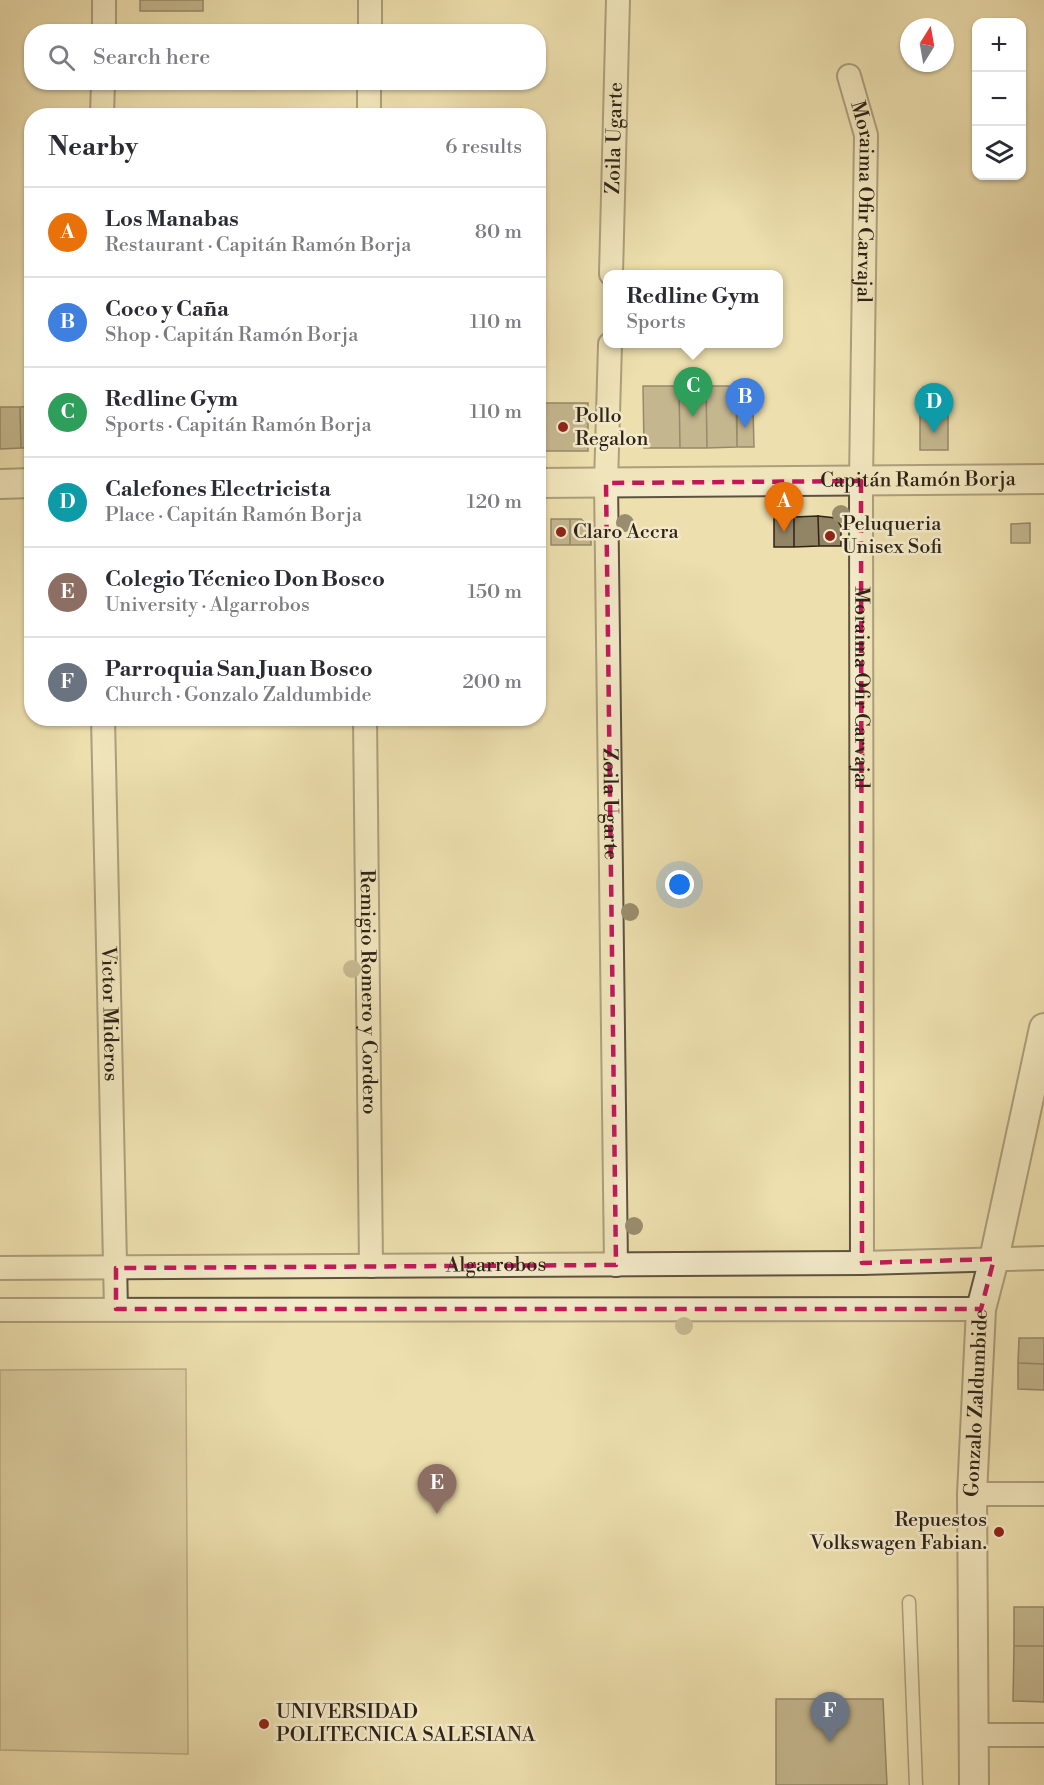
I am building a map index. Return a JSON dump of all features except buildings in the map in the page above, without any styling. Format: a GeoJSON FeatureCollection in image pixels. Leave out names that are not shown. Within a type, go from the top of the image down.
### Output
{"type":"FeatureCollection","features":[{"type":"Feature","properties":{"kind":"street"},"geometry":{"type":"LineString","coordinates":[[104,0],[104,24]]}},
{"type":"Feature","properties":{"kind":"street"},"geometry":{"type":"LineString","coordinates":[[370,0],[370,24]]}},
{"type":"Feature","properties":{"kind":"street","name":"Zoila Ugarte"},"geometry":{"type":"LineString","coordinates":[[612,270],[618,0]]}},
{"type":"Feature","properties":{"kind":"street","name":"Moraima Ofir Carvajal"},"geometry":{"type":"LineString","coordinates":[[849,76],[866,135],[861,481],[862,1263]]}},
{"type":"Feature","properties":{"kind":"street"},"geometry":{"type":"LineString","coordinates":[[102,108],[103,90]]}},
{"type":"Feature","properties":{"kind":"street"},"geometry":{"type":"LineString","coordinates":[[369,90],[369,108]]}},
{"type":"Feature","properties":{"kind":"street","name":"Zoila Ugarte"},"geometry":{"type":"LineString","coordinates":[[610,348],[606,483],[616,1265]]}},
{"type":"Feature","properties":{"kind":"street","name":"Capitán Ramón Borja"},"geometry":{"type":"LineString","coordinates":[[546,483],[1044,479]]}},
{"type":"Feature","properties":{"kind":"street"},"geometry":{"type":"LineString","coordinates":[[0,484],[24,483]]}},
{"type":"Feature","properties":{"kind":"street","name":"Victor Mideros"},"geometry":{"type":"LineString","coordinates":[[103,726],[116,1309]]}},
{"type":"Feature","properties":{"kind":"street","name":"Remigio Romero y Cordero"},"geometry":{"type":"LineString","coordinates":[[365,726],[371,1266]]}},
{"type":"Feature","properties":{"kind":"street","name":"Gonzalo Zaldumbide"},"geometry":{"type":"LineString","coordinates":[[974,1785],[972,1494],[981,1309],[1044,1028]]}},
{"type":"Feature","properties":{"kind":"street","name":"Algarrobos"},"geometry":{"type":"LineString","coordinates":[[0,1268],[862,1263],[1044,1258]]}},
{"type":"Feature","properties":{"kind":"street"},"geometry":{"type":"LineString","coordinates":[[0,1310],[981,1309]]}},
{"type":"Feature","properties":{"kind":"street"},"geometry":{"type":"LineString","coordinates":[[972,1494],[1044,1494]]}},
{"type":"Feature","properties":{"kind":"street"},"geometry":{"type":"LineString","coordinates":[[973,1735],[1044,1735]]}},
{"type":"Feature","properties":{"kind":"lane"},"geometry":{"type":"LineString","coordinates":[[909,1602],[916,1785]]}},
{"type":"Feature","properties":{"kind":"highlighted area"},"geometry":{"type":"Polygon","coordinates":[[[861,481],[862,1263],[994,1259],[981,1309],[116,1309],[116,1268],[616,1265],[606,483],[861,481]]]}},
{"type":"Feature","properties":{"kind":"shaded area"},"geometry":{"type":"Polygon","coordinates":[[[186,1369],[188,1754],[0,1750],[0,1370],[186,1369]]]}},
{"type":"Feature","properties":{"kind":"place","name":"Redline Gym"},"geometry":{"type":"Point","coordinates":[693,417]}},
{"type":"Feature","properties":{"kind":"place","name":"Pollo Regalon"},"geometry":{"type":"Point","coordinates":[563,427]}},
{"type":"Feature","properties":{"kind":"place","name":"Coco y Caña"},"geometry":{"type":"Point","coordinates":[745,428]}},
{"type":"Feature","properties":{"kind":"place","name":"Calefones Electricista"},"geometry":{"type":"Point","coordinates":[934,433]}},
{"type":"Feature","properties":{"kind":"place","name":"Claro Accra"},"geometry":{"type":"Point","coordinates":[561,532]}},
{"type":"Feature","properties":{"kind":"place","name":"Los Manabas"},"geometry":{"type":"Point","coordinates":[784,532]}},
{"type":"Feature","properties":{"kind":"place","name":"Peluqueria Unisex Sofi"},"geometry":{"type":"Point","coordinates":[830,536]}},
{"type":"Feature","properties":{"kind":"place","name":"Colegio Técnico Don Bosco"},"geometry":{"type":"Point","coordinates":[437,1514]}},
{"type":"Feature","properties":{"kind":"place","name":"Repuestos Volkswagen Fabian."},"geometry":{"type":"Point","coordinates":[999,1532]}},
{"type":"Feature","properties":{"kind":"place","name":"UNIVERSIDAD POLITECNICA SALESIANA"},"geometry":{"type":"Point","coordinates":[264,1724]}},
{"type":"Feature","properties":{"kind":"place","name":"Parroquia San Juan Bosco"},"geometry":{"type":"Point","coordinates":[830,1742]}}]}
